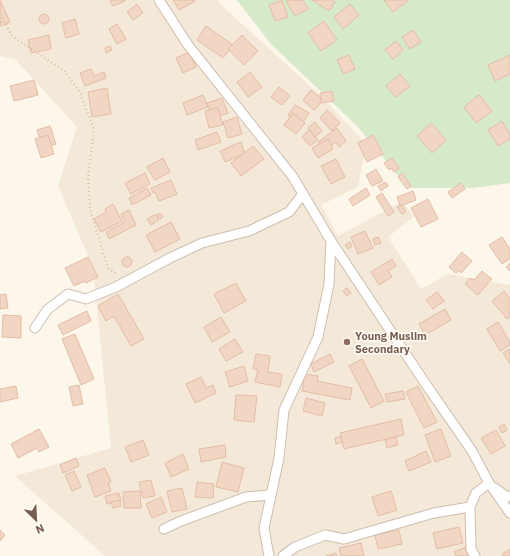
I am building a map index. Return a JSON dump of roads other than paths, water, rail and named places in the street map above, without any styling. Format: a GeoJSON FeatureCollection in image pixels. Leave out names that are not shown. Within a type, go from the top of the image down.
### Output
{"type":"FeatureCollection","features":[{"type":"Feature","properties":{"kind":"street"},"geometry":{"type":"LineString","coordinates":[[159,0],[188,45],[293,177],[331,240],[472,452],[489,483],[510,513]]}},
{"type":"Feature","properties":{"kind":"street"},"geometry":{"type":"LineString","coordinates":[[35,328],[47,310],[68,294],[86,299],[116,287],[170,258],[202,243],[249,231],[289,212],[303,194]]}},
{"type":"Feature","properties":{"kind":"street"},"geometry":{"type":"LineString","coordinates":[[269,556],[264,528],[279,458],[284,410],[318,337],[329,284],[331,240]]}},
{"type":"Feature","properties":{"kind":"street"},"geometry":{"type":"LineString","coordinates":[[489,483],[507,497],[510,496]]}},
{"type":"Feature","properties":{"kind":"street"},"geometry":{"type":"LineString","coordinates":[[475,556],[471,549],[470,507],[476,493],[489,483]]}},
{"type":"Feature","properties":{"kind":"street"},"geometry":{"type":"LineString","coordinates":[[164,529],[181,521],[246,497],[271,495]]}},
{"type":"Feature","properties":{"kind":"street"},"geometry":{"type":"LineString","coordinates":[[283,556],[295,547],[325,535],[344,540],[434,513],[470,507]]}},
{"type":"Feature","properties":{"kind":"place","name":"Young Muslim Secondary"},"geometry":{"type":"Point","coordinates":[347,342]}}]}
